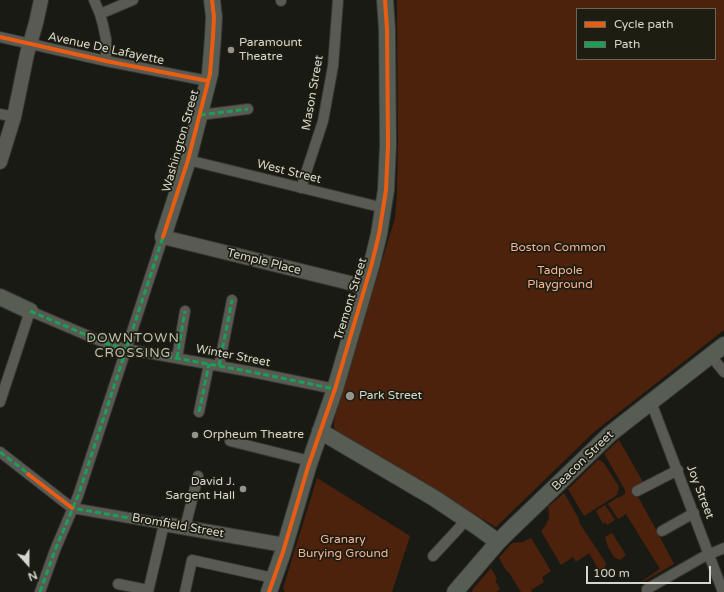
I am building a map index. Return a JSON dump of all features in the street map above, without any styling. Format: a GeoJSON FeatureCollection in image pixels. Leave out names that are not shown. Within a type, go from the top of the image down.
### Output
{"type":"FeatureCollection","features":[{"type":"Feature","properties":{"kind":"main road"},"geometry":{"type":"LineString","coordinates":[[0,162],[7,116],[36,23],[41,0]]}},
{"type":"Feature","properties":{"kind":"main road","name":"Washington Street"},"geometry":{"type":"LineString","coordinates":[[163,237],[188,160],[210,74],[214,37],[212,0]]}},
{"type":"Feature","properties":{"kind":"main road","name":"Tremont Street"},"geometry":{"type":"LineString","coordinates":[[271,585],[310,461],[335,389],[365,288],[379,234],[386,190],[388,145],[387,29],[385,0]]}},
{"type":"Feature","properties":{"kind":"main road","name":"Temple Place"},"geometry":{"type":"LineString","coordinates":[[163,237],[365,288]]}},
{"type":"Feature","properties":{"kind":"main road"},"geometry":{"type":"LineString","coordinates":[[0,297],[30,311]]}},
{"type":"Feature","properties":{"kind":"main road","name":"Beacon Street"},"geometry":{"type":"LineString","coordinates":[[461,589],[498,542],[610,434],[724,345]]}},
{"type":"Feature","properties":{"kind":"main road"},"geometry":{"type":"LineString","coordinates":[[320,432],[434,498],[498,542]]}},
{"type":"Feature","properties":{"kind":"main road","name":"Bromfield Street"},"geometry":{"type":"LineString","coordinates":[[164,524],[284,545]]}},
{"type":"Feature","properties":{"kind":"street"},"geometry":{"type":"LineString","coordinates":[[94,0],[100,14],[106,39],[106,61]]}},
{"type":"Feature","properties":{"kind":"street"},"geometry":{"type":"LineString","coordinates":[[100,14],[133,0]]}},
{"type":"Feature","properties":{"kind":"street","name":"Mason Street"},"geometry":{"type":"LineString","coordinates":[[301,188],[323,122],[332,66],[338,0]]}},
{"type":"Feature","properties":{"kind":"street","name":"Avenue De Lafayette"},"geometry":{"type":"LineString","coordinates":[[0,36],[106,61],[208,81]]}},
{"type":"Feature","properties":{"kind":"street"},"geometry":{"type":"LineString","coordinates":[[200,115],[248,109]]}},
{"type":"Feature","properties":{"kind":"street","name":"West Street"},"geometry":{"type":"LineString","coordinates":[[188,160],[384,208]]}},
{"type":"Feature","properties":{"kind":"street","name":"Washington Street"},"geometry":{"type":"LineString","coordinates":[[40,592],[55,550],[78,496],[163,237]]}},
{"type":"Feature","properties":{"kind":"street"},"geometry":{"type":"LineString","coordinates":[[199,412],[232,300]]}},
{"type":"Feature","properties":{"kind":"street"},"geometry":{"type":"LineString","coordinates":[[0,402],[30,311]]}},
{"type":"Feature","properties":{"kind":"street","name":"Winter Street"},"geometry":{"type":"LineString","coordinates":[[30,311],[105,343],[126,349],[335,389]]}},
{"type":"Feature","properties":{"kind":"street"},"geometry":{"type":"LineString","coordinates":[[177,358],[186,311]]}},
{"type":"Feature","properties":{"kind":"street"},"geometry":{"type":"LineString","coordinates":[[711,356],[724,372]]}},
{"type":"Feature","properties":{"kind":"street","name":"Joy Street"},"geometry":{"type":"LineString","coordinates":[[651,402],[723,592]]}},
{"type":"Feature","properties":{"kind":"street"},"geometry":{"type":"LineString","coordinates":[[230,442],[310,461]]}},
{"type":"Feature","properties":{"kind":"street"},"geometry":{"type":"LineString","coordinates":[[0,452],[72,508]]}},
{"type":"Feature","properties":{"kind":"street"},"geometry":{"type":"LineString","coordinates":[[637,491],[678,470]]}},
{"type":"Feature","properties":{"kind":"street"},"geometry":{"type":"LineString","coordinates":[[185,528],[198,476]]}},
{"type":"Feature","properties":{"kind":"street","name":"Bromfield Street"},"geometry":{"type":"LineString","coordinates":[[72,508],[164,524]]}},
{"type":"Feature","properties":{"kind":"street"},"geometry":{"type":"LineString","coordinates":[[662,531],[694,513]]}},
{"type":"Feature","properties":{"kind":"street"},"geometry":{"type":"LineString","coordinates":[[433,556],[466,519]]}},
{"type":"Feature","properties":{"kind":"street"},"geometry":{"type":"LineString","coordinates":[[118,584],[148,591],[164,524]]}},
{"type":"Feature","properties":{"kind":"street"},"geometry":{"type":"LineString","coordinates":[[647,591],[709,555],[724,548]]}},
{"type":"Feature","properties":{"kind":"street"},"geometry":{"type":"LineString","coordinates":[[185,592],[192,560],[271,585]]}},
{"type":"Feature","properties":{"kind":"green space","name":"Boston Common"},"geometry":{"type":"Polygon","coordinates":[[[397,0],[724,0],[724,330],[594,432],[496,527],[336,431],[334,427],[335,417],[395,218],[397,194],[397,0]]]}},
{"type":"Feature","properties":{"kind":"green space"},"geometry":{"type":"Polygon","coordinates":[[[619,440],[643,482],[633,488],[674,564],[643,582],[642,581],[660,569],[626,514],[618,519],[608,504],[625,494],[625,490],[605,455],[605,453],[619,440]]]}},
{"type":"Feature","properties":{"kind":"green space"},"geometry":{"type":"Polygon","coordinates":[[[598,460],[604,463],[619,487],[617,495],[584,516],[568,489],[598,460]]]}},
{"type":"Feature","properties":{"kind":"green space","name":"Granary Burying Ground"},"geometry":{"type":"Polygon","coordinates":[[[317,478],[410,536],[392,592],[285,592],[283,588],[317,478]]]}},
{"type":"Feature","properties":{"kind":"green space"},"geometry":{"type":"Polygon","coordinates":[[[564,493],[579,519],[580,524],[606,563],[604,570],[600,572],[589,553],[576,562],[573,557],[561,565],[541,531],[549,518],[548,507],[564,493]]]}},
{"type":"Feature","properties":{"kind":"green space"},"geometry":{"type":"Polygon","coordinates":[[[605,505],[615,520],[607,525],[605,522],[603,524],[596,511],[605,505]]]}},
{"type":"Feature","properties":{"kind":"green space"},"geometry":{"type":"Polygon","coordinates":[[[612,533],[626,555],[620,560],[614,557],[608,547],[605,537],[612,533]]]}},
{"type":"Feature","properties":{"kind":"green space"},"geometry":{"type":"Polygon","coordinates":[[[531,538],[551,571],[542,577],[544,582],[531,590],[532,592],[521,592],[499,558],[512,543],[523,542],[531,538]]]}},
{"type":"Feature","properties":{"kind":"green space"},"geometry":{"type":"Polygon","coordinates":[[[491,568],[500,589],[496,592],[472,592],[473,589],[491,568]]]}},
{"type":"Feature","properties":{"kind":"marked path"},"geometry":{"type":"LineString","coordinates":[[200,115],[248,109]]}},
{"type":"Feature","properties":{"kind":"marked path"},"geometry":{"type":"LineString","coordinates":[[40,592],[55,550],[78,496],[163,237]]}},
{"type":"Feature","properties":{"kind":"marked path"},"geometry":{"type":"LineString","coordinates":[[219,366],[232,300]]}},
{"type":"Feature","properties":{"kind":"marked path"},"geometry":{"type":"LineString","coordinates":[[30,311],[105,343],[126,349],[335,389]]}},
{"type":"Feature","properties":{"kind":"marked path"},"geometry":{"type":"LineString","coordinates":[[177,358],[185,311]]}},
{"type":"Feature","properties":{"kind":"marked path"},"geometry":{"type":"LineString","coordinates":[[199,412],[209,364]]}},
{"type":"Feature","properties":{"kind":"marked path"},"geometry":{"type":"LineString","coordinates":[[0,452],[30,475]]}},
{"type":"Feature","properties":{"kind":"marked path"},"geometry":{"type":"LineString","coordinates":[[70,505],[72,508],[164,524]]}},
{"type":"Feature","properties":{"kind":"cycle path"},"geometry":{"type":"LineString","coordinates":[[163,237],[188,160],[210,74],[214,17],[212,0]]}},
{"type":"Feature","properties":{"kind":"cycle path"},"geometry":{"type":"LineString","coordinates":[[269,592],[283,552],[308,467],[335,389],[379,234],[386,190],[388,145],[387,29],[385,0]]}},
{"type":"Feature","properties":{"kind":"cycle path"},"geometry":{"type":"LineString","coordinates":[[0,37],[106,61],[208,81]]}},
{"type":"Feature","properties":{"kind":"cycle path"},"geometry":{"type":"LineString","coordinates":[[28,474],[72,508]]}},
{"type":"Feature","properties":{"kind":"place","name":"Paramount Theatre"},"geometry":{"type":"Point","coordinates":[231,50]}},
{"type":"Feature","properties":{"kind":"place","name":"Park Street"},"geometry":{"type":"Point","coordinates":[350,396]}},
{"type":"Feature","properties":{"kind":"place","name":"Orpheum Theatre"},"geometry":{"type":"Point","coordinates":[195,435]}},
{"type":"Feature","properties":{"kind":"place","name":"David J. Sargent Hall"},"geometry":{"type":"Point","coordinates":[243,489]}},
{"type":"Feature","properties":{"kind":"district","name":"DOWNTOWN CROSSING"},"geometry":{"type":"Point","coordinates":[133,346]}},
{"type":"Feature","properties":{"kind":"park label","name":"Tadpole Playground"},"geometry":{"type":"Point","coordinates":[560,278]}}]}
